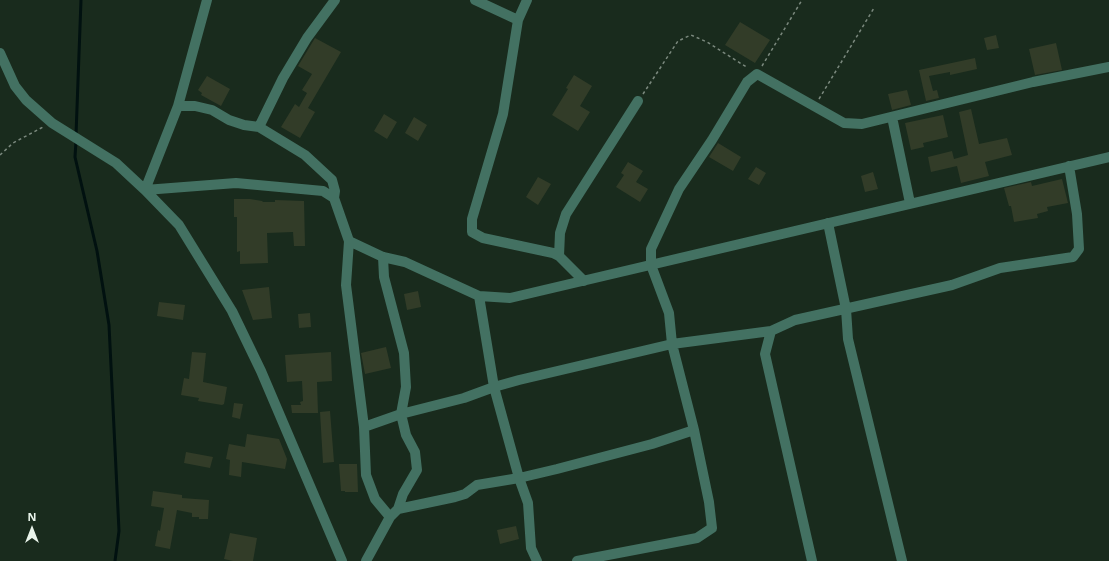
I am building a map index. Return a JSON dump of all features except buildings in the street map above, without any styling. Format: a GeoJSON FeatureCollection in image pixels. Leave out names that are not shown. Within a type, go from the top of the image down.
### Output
{"type":"FeatureCollection","features":[{"type":"Feature","properties":{"kind":"street"},"geometry":{"type":"LineString","coordinates":[[145,190],[178,106],[207,0]]}},
{"type":"Feature","properties":{"kind":"street"},"geometry":{"type":"LineString","coordinates":[[259,127],[284,78],[307,38],[335,0]]}},
{"type":"Feature","properties":{"kind":"street"},"geometry":{"type":"LineString","coordinates":[[475,0],[518,20]]}},
{"type":"Feature","properties":{"kind":"street"},"geometry":{"type":"LineString","coordinates":[[527,0],[518,20],[503,114],[472,219],[472,232],[483,238],[553,253],[559,256],[584,281]]}},
{"type":"Feature","properties":{"kind":"street"},"geometry":{"type":"LineString","coordinates":[[0,53],[14,86],[26,100],[52,123],[116,163],[179,225],[232,311],[261,371],[342,561]]}},
{"type":"Feature","properties":{"kind":"street"},"geometry":{"type":"LineString","coordinates":[[577,561],[697,538],[712,528],[709,502],[694,430],[672,344],[668,313],[651,265],[651,250],[680,189],[747,82],[757,74],[844,123],[862,124],[1034,82],[1109,67]]}},
{"type":"Feature","properties":{"kind":"street"},"geometry":{"type":"LineString","coordinates":[[559,256],[560,233],[566,214],[638,101]]}},
{"type":"Feature","properties":{"kind":"street"},"geometry":{"type":"LineString","coordinates":[[178,106],[195,106],[212,110],[229,120],[244,125],[259,127],[305,155],[332,180],[335,191],[334,198],[349,241],[346,286],[364,427],[366,475],[370,489],[375,498],[390,517]]}},
{"type":"Feature","properties":{"kind":"street"},"geometry":{"type":"LineString","coordinates":[[892,117],[910,203]]}},
{"type":"Feature","properties":{"kind":"street"},"geometry":{"type":"LineString","coordinates":[[349,241],[383,257],[405,262],[479,296],[510,298],[1109,157]]}},
{"type":"Feature","properties":{"kind":"street"},"geometry":{"type":"LineString","coordinates":[[364,427],[401,414],[464,398],[494,386],[672,344],[771,331],[795,320],[952,285],[1000,268],[1073,257],[1079,249],[1077,214],[1069,166]]}},
{"type":"Feature","properties":{"kind":"street"},"geometry":{"type":"LineString","coordinates":[[145,190],[236,183],[323,192],[334,198]]}},
{"type":"Feature","properties":{"kind":"street"},"geometry":{"type":"LineString","coordinates":[[828,223],[846,309],[848,339],[902,561]]}},
{"type":"Feature","properties":{"kind":"street"},"geometry":{"type":"LineString","coordinates":[[366,561],[390,517],[398,509],[403,494],[417,470],[415,452],[406,435],[401,414],[406,387],[404,353],[384,277],[383,257]]}},
{"type":"Feature","properties":{"kind":"street"},"geometry":{"type":"LineString","coordinates":[[479,296],[494,386],[519,478],[528,503],[531,548],[537,561]]}},
{"type":"Feature","properties":{"kind":"street"},"geometry":{"type":"LineString","coordinates":[[771,331],[765,354],[812,561]]}},
{"type":"Feature","properties":{"kind":"street"},"geometry":{"type":"LineString","coordinates":[[398,509],[455,497],[465,494],[477,485],[519,478],[652,444],[694,430]]}},
{"type":"Feature","properties":{"kind":"path"},"geometry":{"type":"LineString","coordinates":[[638,101],[678,41],[691,35],[707,42],[757,74],[802,0]]}},
{"type":"Feature","properties":{"kind":"path"},"geometry":{"type":"LineString","coordinates":[[815,106],[874,8]]}},
{"type":"Feature","properties":{"kind":"path"},"geometry":{"type":"LineString","coordinates":[[0,155],[14,143],[52,123]]}},
{"type":"Feature","properties":{"kind":"waterway"},"geometry":{"type":"LineString","coordinates":[[76,135],[81,0]]}},
{"type":"Feature","properties":{"kind":"waterway"},"geometry":{"type":"LineString","coordinates":[[76,141],[75,157],[97,251],[109,325],[119,531],[115,561]]}}]}
